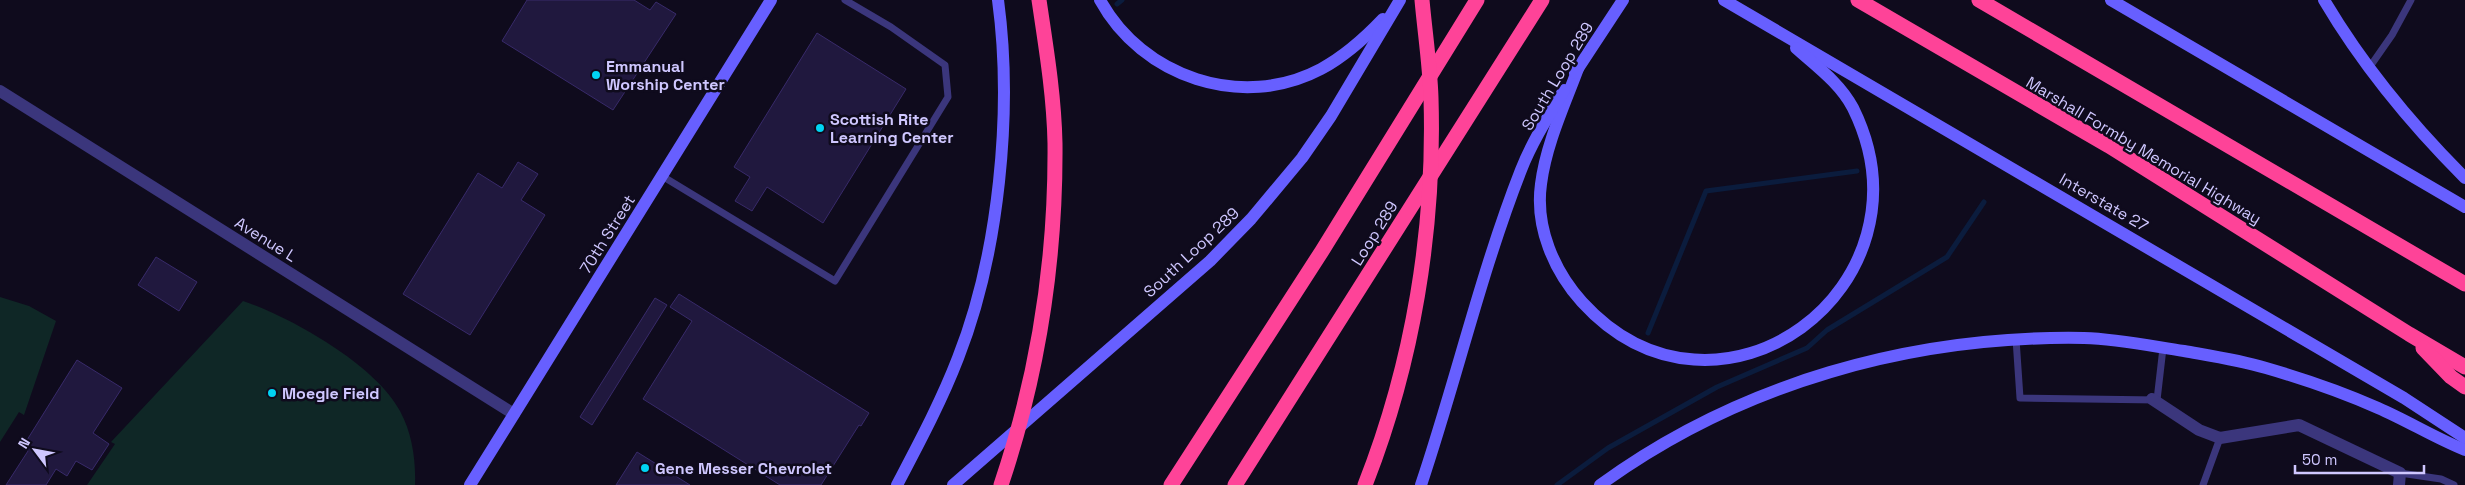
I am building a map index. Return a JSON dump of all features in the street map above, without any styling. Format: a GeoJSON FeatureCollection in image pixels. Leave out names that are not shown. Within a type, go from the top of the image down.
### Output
{"type":"FeatureCollection","features":[{"type":"Feature","properties":{"kind":"highway"},"geometry":{"type":"LineString","coordinates":[[1001,485],[1011,454],[1036,356],[1049,280],[1055,142],[1039,0]]}},
{"type":"Feature","properties":{"kind":"highway"},"geometry":{"type":"LineString","coordinates":[[1365,485],[1380,445],[1404,363],[1426,247],[1431,98],[1422,0]]}},
{"type":"Feature","properties":{"kind":"highway"},"geometry":{"type":"LineString","coordinates":[[1171,485],[1322,251],[1477,0]]}},
{"type":"Feature","properties":{"kind":"highway","name":"Loop 289"},"geometry":{"type":"LineString","coordinates":[[1235,485],[1542,0]]}},
{"type":"Feature","properties":{"kind":"highway","name":"Marshall Formby Memorial Highway"},"geometry":{"type":"LineString","coordinates":[[1858,0],[2110,146],[2410,334]]}},
{"type":"Feature","properties":{"kind":"highway"},"geometry":{"type":"LineString","coordinates":[[1979,0],[2462,283]]}},
{"type":"Feature","properties":{"kind":"highway"},"geometry":{"type":"LineString","coordinates":[[2410,334],[2465,367]]}},
{"type":"Feature","properties":{"kind":"highway"},"geometry":{"type":"LineString","coordinates":[[2410,334],[2451,377],[2465,387]]}},
{"type":"Feature","properties":{"kind":"main road","name":"70th Street"},"geometry":{"type":"LineString","coordinates":[[470,485],[771,0]]}},
{"type":"Feature","properties":{"kind":"main road"},"geometry":{"type":"LineString","coordinates":[[898,485],[929,424],[958,358],[974,313],[986,262],[1000,169],[1002,127],[1002,33],[998,0]]}},
{"type":"Feature","properties":{"kind":"main road"},"geometry":{"type":"LineString","coordinates":[[1100,0],[1108,15],[1124,34],[1158,62],[1182,75],[1202,82],[1249,88],[1296,80],[1319,70],[1358,44],[1399,1]]}},
{"type":"Feature","properties":{"kind":"main road","name":"Interstate 27"},"geometry":{"type":"LineString","coordinates":[[1724,0],[2404,398],[2465,438]]}},
{"type":"Feature","properties":{"kind":"main road"},"geometry":{"type":"LineString","coordinates":[[2111,0],[2465,207]]}},
{"type":"Feature","properties":{"kind":"main road"},"geometry":{"type":"LineString","coordinates":[[2324,0],[2369,68],[2428,141],[2465,178]]}},
{"type":"Feature","properties":{"kind":"main road","name":"South Loop 289"},"geometry":{"type":"LineString","coordinates":[[954,485],[1210,261],[1251,219],[1302,158],[1331,116],[1399,1]]}},
{"type":"Feature","properties":{"kind":"main road","name":"South Loop 289"},"geometry":{"type":"LineString","coordinates":[[1421,485],[1448,403],[1490,261],[1521,168],[1579,66],[1620,5]]}},
{"type":"Feature","properties":{"kind":"main road"},"geometry":{"type":"LineString","coordinates":[[1579,66],[1548,152],[1541,185],[1544,227],[1548,247],[1557,267],[1572,291],[1585,305],[1619,333],[1638,344],[1675,356],[1698,359],[1746,356],[1794,335],[1830,304],[1846,280],[1862,248],[1870,223],[1873,202],[1872,168],[1853,108],[1839,87],[1780,33]]}},
{"type":"Feature","properties":{"kind":"main road"},"geometry":{"type":"LineString","coordinates":[[1600,485],[1652,450],[1692,428],[1802,380],[1852,365],[1899,354],[2016,339],[2086,338],[2228,359],[2305,380],[2376,407],[2465,450]]}},
{"type":"Feature","properties":{"kind":"street","name":"Avenue L"},"geometry":{"type":"LineString","coordinates":[[0,91],[514,414]]}},
{"type":"Feature","properties":{"kind":"street"},"geometry":{"type":"LineString","coordinates":[[2152,398],[2199,430],[2220,438],[2299,425],[2399,479]]}},
{"type":"Feature","properties":{"kind":"lane"},"geometry":{"type":"LineString","coordinates":[[662,176],[835,281],[948,97],[945,64],[891,27],[845,0]]}},
{"type":"Feature","properties":{"kind":"lane"},"geometry":{"type":"LineString","coordinates":[[2369,68],[2392,35],[2411,0]]}},
{"type":"Feature","properties":{"kind":"lane"},"geometry":{"type":"LineString","coordinates":[[2016,339],[2020,398],[2152,398],[2157,400],[2163,348]]}},
{"type":"Feature","properties":{"kind":"lane"},"geometry":{"type":"LineString","coordinates":[[2202,485],[2220,438]]}},
{"type":"Feature","properties":{"kind":"lane"},"geometry":{"type":"LineString","coordinates":[[2399,479],[2441,479],[2454,485]]}},
{"type":"Feature","properties":{"kind":"green space"},"geometry":{"type":"Polygon","coordinates":[[[0,297],[29,306],[56,321],[24,415],[19,412],[0,442],[0,297]]]}},
{"type":"Feature","properties":{"kind":"green space","name":"Moegle Field"},"geometry":{"type":"Polygon","coordinates":[[[243,301],[284,318],[331,345],[372,377],[388,394],[400,411],[410,437],[414,456],[415,485],[87,485],[115,444],[111,442],[243,301]]]}},
{"type":"Feature","properties":{"kind":"building","name":"Emmanual Worship Center"},"geometry":{"type":"Polygon","coordinates":[[[527,0],[634,0],[650,10],[656,2],[676,14],[613,110],[502,41],[527,0]]]}},
{"type":"Feature","properties":{"kind":"building","name":"Scottish Rite Learning Center"},"geometry":{"type":"Polygon","coordinates":[[[817,33],[906,89],[823,223],[767,187],[752,211],[735,201],[750,177],[734,167],[817,33]]]}},
{"type":"Feature","properties":{"kind":"building"},"geometry":{"type":"Polygon","coordinates":[[[518,162],[538,174],[521,200],[545,215],[470,335],[403,294],[478,173],[502,188],[518,162]]]}},
{"type":"Feature","properties":{"kind":"building"},"geometry":{"type":"Polygon","coordinates":[[[156,257],[197,282],[179,311],[138,285],[156,257]]]}},
{"type":"Feature","properties":{"kind":"building"},"geometry":{"type":"Polygon","coordinates":[[[679,294],[869,413],[861,426],[859,425],[821,485],[780,485],[643,399],[692,321],[670,307],[679,294]]]}},
{"type":"Feature","properties":{"kind":"building"},"geometry":{"type":"Polygon","coordinates":[[[655,298],[667,305],[592,425],[580,417],[655,298]]]}},
{"type":"Feature","properties":{"kind":"building"},"geometry":{"type":"Polygon","coordinates":[[[77,360],[122,388],[93,433],[109,444],[92,470],[76,461],[67,476],[56,469],[46,485],[6,485],[28,451],[22,448],[77,360]]]}},
{"type":"Feature","properties":{"kind":"building","name":"Gene Messer Chevrolet"},"geometry":{"type":"Polygon","coordinates":[[[637,452],[690,485],[616,485],[637,452]]]}},
{"type":"Feature","properties":{"kind":"waterway"},"geometry":{"type":"LineString","coordinates":[[1117,4],[1122,0]]}},
{"type":"Feature","properties":{"kind":"waterway"},"geometry":{"type":"LineString","coordinates":[[1648,333],[1706,191],[1857,171]]}},
{"type":"Feature","properties":{"kind":"waterway"},"geometry":{"type":"LineString","coordinates":[[1557,485],[1608,448],[1717,387],[1807,348],[1827,330],[1947,257],[1984,202]]}},
{"type":"Feature","properties":{"kind":"place","name":"Emmanual Worship Center"},"geometry":{"type":"Point","coordinates":[596,75]}},
{"type":"Feature","properties":{"kind":"place","name":"Scottish Rite Learning Center"},"geometry":{"type":"Point","coordinates":[820,128]}},
{"type":"Feature","properties":{"kind":"place","name":"Moegle Field"},"geometry":{"type":"Point","coordinates":[272,393]}},
{"type":"Feature","properties":{"kind":"place","name":"Gene Messer Chevrolet"},"geometry":{"type":"Point","coordinates":[645,468]}}]}
